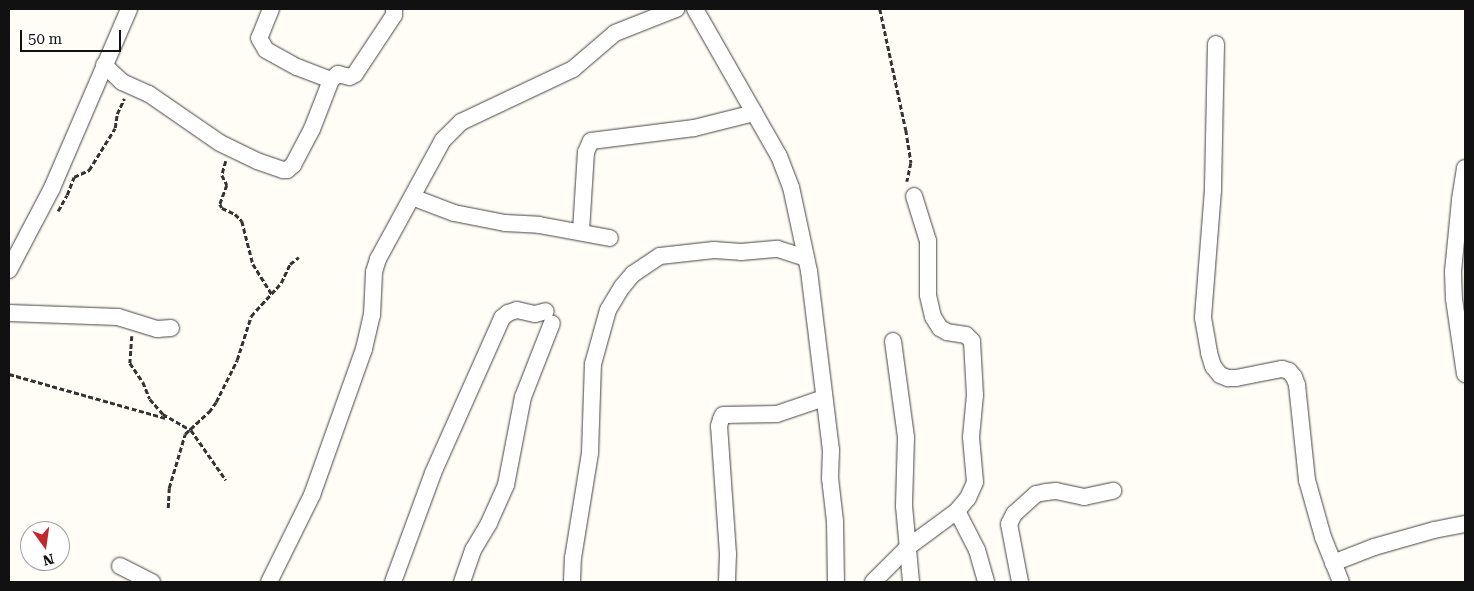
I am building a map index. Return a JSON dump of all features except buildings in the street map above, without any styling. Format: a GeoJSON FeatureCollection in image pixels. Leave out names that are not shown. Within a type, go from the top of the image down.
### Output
{"type":"FeatureCollection","features":[{"type":"Feature","properties":{"kind":"street"},"geometry":{"type":"LineString","coordinates":[[10,264],[36,219],[82,123],[129,9]]}},
{"type":"Feature","properties":{"kind":"street"},"geometry":{"type":"LineString","coordinates":[[271,9],[259,38],[266,50],[297,67],[331,80]]}},
{"type":"Feature","properties":{"kind":"street"},"geometry":{"type":"LineString","coordinates":[[104,66],[122,82],[128,83],[157,100],[195,128],[233,149],[283,170],[290,168],[312,129],[331,80],[338,74],[350,77],[355,74],[394,16],[394,9]]}},
{"type":"Feature","properties":{"kind":"street"},"geometry":{"type":"LineString","coordinates":[[269,582],[312,495],[364,349],[372,314],[374,272],[378,260],[443,140],[461,122],[565,74],[604,42],[627,27],[676,9]]}},
{"type":"Feature","properties":{"kind":"street"},"geometry":{"type":"LineString","coordinates":[[694,9],[785,170],[791,188],[806,258],[831,450],[830,478],[835,521],[836,582]]}},
{"type":"Feature","properties":{"kind":"street"},"geometry":{"type":"LineString","coordinates":[[1216,44],[1213,190],[1203,318],[1209,353],[1213,366],[1220,375],[1228,378],[1282,369],[1289,371],[1294,377],[1300,415],[1304,466],[1323,537],[1341,582]]}},
{"type":"Feature","properties":{"kind":"street"},"geometry":{"type":"LineString","coordinates":[[580,231],[586,152],[591,141],[694,128],[754,113]]}},
{"type":"Feature","properties":{"kind":"street"},"geometry":{"type":"LineString","coordinates":[[1465,168],[1453,272],[1454,299],[1465,374]]}},
{"type":"Feature","properties":{"kind":"street"},"geometry":{"type":"LineString","coordinates":[[873,582],[908,547],[957,511],[968,498],[976,482],[971,437],[975,395],[974,351],[969,337],[940,328],[933,316],[928,295],[928,241],[910,189]]}},
{"type":"Feature","properties":{"kind":"street"},"geometry":{"type":"LineString","coordinates":[[412,198],[454,213],[505,223],[580,231],[610,238]]}},
{"type":"Feature","properties":{"kind":"street"},"geometry":{"type":"LineString","coordinates":[[572,582],[573,558],[590,452],[593,364],[608,310],[622,287],[633,274],[660,256],[714,250],[741,252],[778,249],[806,258]]}},
{"type":"Feature","properties":{"kind":"street"},"geometry":{"type":"LineString","coordinates":[[393,582],[433,473],[502,318],[508,312],[517,310],[549,317],[523,397],[506,485],[490,522],[473,550],[462,582]]}},
{"type":"Feature","properties":{"kind":"street"},"geometry":{"type":"LineString","coordinates":[[9,313],[118,317],[157,329],[170,328]]}},
{"type":"Feature","properties":{"kind":"street"},"geometry":{"type":"LineString","coordinates":[[893,341],[906,437],[904,506],[911,582]]}},
{"type":"Feature","properties":{"kind":"street"},"geometry":{"type":"LineString","coordinates":[[727,582],[728,554],[719,426],[723,415],[777,414],[824,398]]}},
{"type":"Feature","properties":{"kind":"street"},"geometry":{"type":"LineString","coordinates":[[1020,582],[1009,524],[1014,514],[1036,494],[1056,491],[1084,497],[1113,491]]}},
{"type":"Feature","properties":{"kind":"street"},"geometry":{"type":"LineString","coordinates":[[957,511],[977,550],[986,582]]}},
{"type":"Feature","properties":{"kind":"street"},"geometry":{"type":"LineString","coordinates":[[1333,563],[1374,546],[1465,524]]}},
{"type":"Feature","properties":{"kind":"street"},"geometry":{"type":"LineString","coordinates":[[120,566],[152,582]]}},
{"type":"Feature","properties":{"kind":"path"},"geometry":{"type":"LineString","coordinates":[[880,9],[906,130],[911,163],[910,189]]}},
{"type":"Feature","properties":{"kind":"path"},"geometry":{"type":"LineString","coordinates":[[36,219],[55,214],[68,195],[74,177],[89,170],[115,128],[117,114],[128,83]]}},
{"type":"Feature","properties":{"kind":"path"},"geometry":{"type":"LineString","coordinates":[[233,149],[222,170],[222,175],[227,185],[220,204],[222,208],[235,214],[242,221],[253,264],[272,294]]}},
{"type":"Feature","properties":{"kind":"path"},"geometry":{"type":"LineString","coordinates":[[168,508],[169,488],[178,454],[189,428],[210,412],[237,360],[251,316],[281,283],[290,264],[299,257]]}},
{"type":"Feature","properties":{"kind":"path"},"geometry":{"type":"LineString","coordinates":[[134,322],[130,363],[143,382],[150,399],[170,419]]}},
{"type":"Feature","properties":{"kind":"path"},"geometry":{"type":"LineString","coordinates":[[9,374],[170,419],[189,428],[226,480]]}}]}
